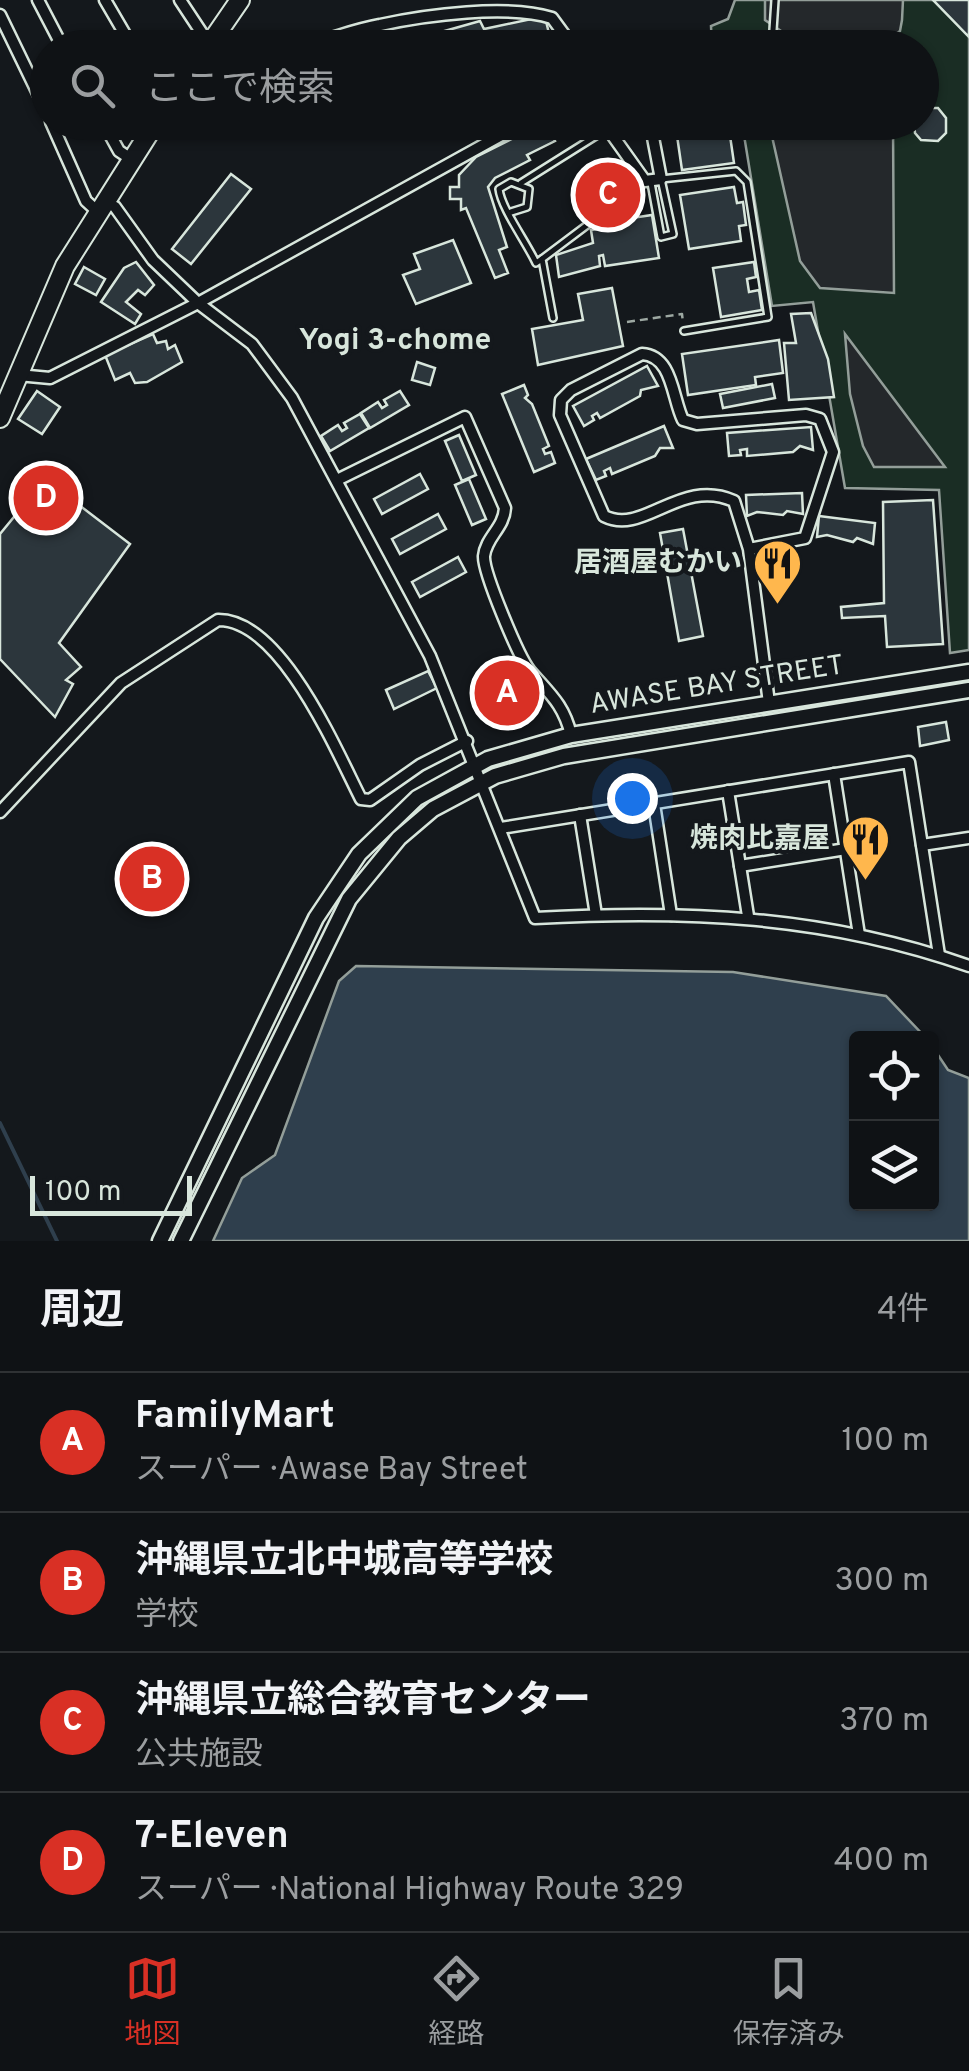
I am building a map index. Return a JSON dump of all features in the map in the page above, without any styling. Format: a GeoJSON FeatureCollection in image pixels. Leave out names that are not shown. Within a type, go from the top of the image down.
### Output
{"type":"FeatureCollection","features":[{"type":"Feature","properties":{"kind":"highway"},"geometry":{"type":"LineString","coordinates":[[219,30],[240,0]]}},
{"type":"Feature","properties":{"kind":"highway"},"geometry":{"type":"LineString","coordinates":[[0,418],[66,266],[143,140]]}},
{"type":"Feature","properties":{"kind":"main road","name":"AWASE BAY STREET"},"geometry":{"type":"LineString","coordinates":[[160,1241],[333,889],[371,840],[436,785],[476,764],[571,735],[969,672]]}},
{"type":"Feature","properties":{"kind":"main road","name":"AWASE BAY STREET"},"geometry":{"type":"LineString","coordinates":[[180,1241],[349,899],[399,838],[434,809],[482,781],[564,756],[969,690]]}},
{"type":"Feature","properties":{"kind":"street"},"geometry":{"type":"LineString","coordinates":[[38,0],[54,30]]}},
{"type":"Feature","properties":{"kind":"street"},"geometry":{"type":"LineString","coordinates":[[106,0],[123,30]]}},
{"type":"Feature","properties":{"kind":"street"},"geometry":{"type":"LineString","coordinates":[[180,0],[198,30]]}},
{"type":"Feature","properties":{"kind":"street"},"geometry":{"type":"LineString","coordinates":[[364,30],[378,25],[515,10],[552,18],[561,30]]}},
{"type":"Feature","properties":{"kind":"street"},"geometry":{"type":"LineString","coordinates":[[0,15],[30,77]]}},
{"type":"Feature","properties":{"kind":"street"},"geometry":{"type":"LineString","coordinates":[[59,140],[86,201],[114,207],[153,260],[198,303],[252,344],[292,398],[430,656],[467,740],[534,918],[748,916],[858,935],[969,966]]}},
{"type":"Feature","properties":{"kind":"street"},"geometry":{"type":"LineString","coordinates":[[113,140],[130,159]]}},
{"type":"Feature","properties":{"kind":"street"},"geometry":{"type":"LineString","coordinates":[[18,376],[50,378],[198,303],[492,140]]}},
{"type":"Feature","properties":{"kind":"street"},"geometry":{"type":"LineString","coordinates":[[617,140],[652,180]]}},
{"type":"Feature","properties":{"kind":"street"},"geometry":{"type":"LineString","coordinates":[[651,140],[652,180]]}},
{"type":"Feature","properties":{"kind":"street"},"geometry":{"type":"LineString","coordinates":[[749,549],[805,538],[833,452],[820,420],[806,415],[697,424],[684,420],[664,364],[652,355],[642,354],[571,390],[561,400],[560,415],[604,516],[623,522],[700,492],[734,502],[749,549],[769,702]]}},
{"type":"Feature","properties":{"kind":"street"},"geometry":{"type":"LineString","coordinates":[[337,480],[464,417],[505,508],[504,523],[488,544],[485,564],[524,662],[566,712],[571,735]]}},
{"type":"Feature","properties":{"kind":"street"},"geometry":{"type":"LineString","coordinates":[[0,812],[122,683],[218,620],[247,628],[297,676],[361,798],[370,800],[420,764],[467,740]]}},
{"type":"Feature","properties":{"kind":"street"},"geometry":{"type":"LineString","coordinates":[[501,828],[909,762],[938,956]]}},
{"type":"Feature","properties":{"kind":"street"},"geometry":{"type":"LineString","coordinates":[[834,774],[858,935]]}},
{"type":"Feature","properties":{"kind":"street"},"geometry":{"type":"LineString","coordinates":[[728,791],[748,916]]}},
{"type":"Feature","properties":{"kind":"street"},"geometry":{"type":"LineString","coordinates":[[654,804],[671,915]]}},
{"type":"Feature","properties":{"kind":"street"},"geometry":{"type":"LineString","coordinates":[[580,815],[596,915]]}},
{"type":"Feature","properties":{"kind":"street"},"geometry":{"type":"LineString","coordinates":[[922,846],[969,838]]}},
{"type":"Feature","properties":{"kind":"street"},"geometry":{"type":"LineString","coordinates":[[740,866],[846,849]]}},
{"type":"Feature","properties":{"kind":"lane"},"geometry":{"type":"LineString","coordinates":[[774,30],[776,0]]}},
{"type":"Feature","properties":{"kind":"lane"},"geometry":{"type":"LineString","coordinates":[[520,183],[584,140]]}},
{"type":"Feature","properties":{"kind":"lane"},"geometry":{"type":"LineString","coordinates":[[512,212],[527,207],[530,200],[528,188],[520,183],[511,182],[499,190],[500,202],[512,212],[536,264],[652,180],[736,171],[746,182],[768,317],[684,331]]}},
{"type":"Feature","properties":{"kind":"lane"},"geometry":{"type":"LineString","coordinates":[[652,180],[673,234],[661,237],[652,180]]}},
{"type":"Feature","properties":{"kind":"lane"},"geometry":{"type":"LineString","coordinates":[[542,259],[553,318]]}},
{"type":"Feature","properties":{"kind":"path"},"geometry":{"type":"LineString","coordinates":[[627,322],[682,314],[684,331]]}},
{"type":"Feature","properties":{"kind":"green space"},"geometry":{"type":"Polygon","coordinates":[[[735,0],[969,0],[969,650],[950,653],[939,490],[845,488],[813,302],[772,306],[745,140],[939,140],[939,30],[711,30],[711,26],[728,19],[735,0]]]}},
{"type":"Feature","properties":{"kind":"shaded area"},"geometry":{"type":"Polygon","coordinates":[[[765,0],[903,0],[900,30],[780,30],[765,20],[765,0]]]}},
{"type":"Feature","properties":{"kind":"shaded area"},"geometry":{"type":"Polygon","coordinates":[[[773,140],[893,140],[894,293],[820,288],[800,261],[773,140]]]}},
{"type":"Feature","properties":{"kind":"shaded area"},"geometry":{"type":"Polygon","coordinates":[[[845,334],[945,467],[874,467],[863,446],[850,394],[845,334]]]}},
{"type":"Feature","properties":{"kind":"water"},"geometry":{"type":"Polygon","coordinates":[[[356,966],[733,972],[886,996],[919,1031],[849,1031],[849,1211],[939,1211],[939,1056],[948,1070],[969,1078],[969,1241],[213,1241],[242,1178],[275,1155],[339,981],[356,966]]]}},
{"type":"Feature","properties":{"kind":"building"},"geometry":{"type":"Polygon","coordinates":[[[933,0],[969,0],[969,37],[933,0]]]}},
{"type":"Feature","properties":{"kind":"building"},"geometry":{"type":"Polygon","coordinates":[[[536,18],[546,21],[548,30],[448,30],[480,21],[484,29],[536,18]]]}},
{"type":"Feature","properties":{"kind":"building"},"geometry":{"type":"Polygon","coordinates":[[[939,109],[946,118],[946,133],[939,140],[939,109]]]}},
{"type":"Feature","properties":{"kind":"building"},"geometry":{"type":"Polygon","coordinates":[[[510,140],[555,141],[527,155],[530,160],[495,178],[488,187],[507,247],[499,250],[508,273],[495,278],[466,208],[461,210],[461,199],[450,199],[450,187],[459,187],[459,175],[476,157],[510,140]]]}},
{"type":"Feature","properties":{"kind":"building"},"geometry":{"type":"Polygon","coordinates":[[[678,140],[731,140],[734,163],[682,170],[678,140]]]}},
{"type":"Feature","properties":{"kind":"building"},"geometry":{"type":"Polygon","coordinates":[[[231,174],[251,189],[191,264],[172,249],[231,174]]]}},
{"type":"Feature","properties":{"kind":"building"},"geometry":{"type":"Polygon","coordinates":[[[734,187],[737,203],[743,202],[746,225],[739,226],[741,241],[689,249],[680,195],[734,187]]]}},
{"type":"Feature","properties":{"kind":"building"},"geometry":{"type":"Polygon","coordinates":[[[652,215],[659,258],[605,266],[603,255],[599,256],[600,266],[559,277],[556,255],[593,243],[591,230],[599,229],[598,223],[652,215]]]}},
{"type":"Feature","properties":{"kind":"building"},"geometry":{"type":"Polygon","coordinates":[[[453,240],[471,283],[416,304],[403,275],[420,269],[414,254],[453,240]]]}},
{"type":"Feature","properties":{"kind":"building"},"geometry":{"type":"Polygon","coordinates":[[[136,262],[154,285],[145,295],[138,290],[126,302],[141,314],[135,324],[101,302],[124,268],[136,262]]]}},
{"type":"Feature","properties":{"kind":"building"},"geometry":{"type":"Polygon","coordinates":[[[754,262],[756,277],[747,279],[749,292],[759,290],[762,310],[721,317],[713,268],[754,262]]]}},
{"type":"Feature","properties":{"kind":"building"},"geometry":{"type":"Polygon","coordinates":[[[84,267],[105,279],[96,295],[75,284],[84,267]]]}},
{"type":"Feature","properties":{"kind":"building"},"geometry":{"type":"Polygon","coordinates":[[[612,288],[623,346],[538,365],[532,329],[583,320],[578,294],[612,288]]]}},
{"type":"Feature","properties":{"kind":"building"},"geometry":{"type":"Polygon","coordinates":[[[811,313],[828,359],[834,397],[789,400],[784,343],[796,343],[791,314],[811,313]]]}},
{"type":"Feature","properties":{"kind":"building"},"geometry":{"type":"Polygon","coordinates":[[[153,334],[157,343],[166,341],[168,349],[175,345],[182,362],[147,382],[135,383],[130,373],[115,380],[105,355],[153,334]]]}},
{"type":"Feature","properties":{"kind":"building"},"geometry":{"type":"Polygon","coordinates":[[[779,340],[783,373],[755,377],[756,385],[688,395],[682,354],[779,340]]]}},
{"type":"Feature","properties":{"kind":"building"},"geometry":{"type":"Polygon","coordinates":[[[417,362],[435,368],[430,385],[412,380],[417,362]]]}},
{"type":"Feature","properties":{"kind":"building"},"geometry":{"type":"Polygon","coordinates":[[[647,366],[658,386],[641,390],[640,396],[600,418],[597,413],[584,426],[573,406],[647,366]]]}},
{"type":"Feature","properties":{"kind":"building"},"geometry":{"type":"Polygon","coordinates":[[[772,384],[775,398],[723,408],[720,394],[772,384]]]}},
{"type":"Feature","properties":{"kind":"building"},"geometry":{"type":"Polygon","coordinates":[[[524,385],[528,395],[525,398],[532,404],[549,446],[543,449],[545,454],[551,452],[555,463],[534,472],[502,394],[524,385]]]}},
{"type":"Feature","properties":{"kind":"building"},"geometry":{"type":"Polygon","coordinates":[[[37,391],[60,407],[42,434],[18,419],[37,391]]]}},
{"type":"Feature","properties":{"kind":"building"},"geometry":{"type":"Polygon","coordinates":[[[400,391],[409,405],[370,428],[361,413],[378,402],[382,408],[387,405],[384,400],[400,391]]]}},
{"type":"Feature","properties":{"kind":"building"},"geometry":{"type":"Polygon","coordinates":[[[360,414],[369,428],[330,451],[321,436],[338,425],[342,431],[347,428],[344,423],[360,414]]]}},
{"type":"Feature","properties":{"kind":"building"},"geometry":{"type":"Polygon","coordinates":[[[664,426],[673,448],[660,448],[655,456],[612,474],[610,468],[604,471],[606,476],[596,480],[586,459],[664,426]]]}},
{"type":"Feature","properties":{"kind":"building"},"geometry":{"type":"Polygon","coordinates":[[[811,427],[813,450],[800,446],[793,452],[747,456],[747,449],[740,450],[741,455],[729,456],[727,433],[811,427]]]}},
{"type":"Feature","properties":{"kind":"building"},"geometry":{"type":"Polygon","coordinates":[[[459,435],[476,475],[462,481],[445,441],[459,435]]]}},
{"type":"Feature","properties":{"kind":"building"},"geometry":{"type":"Polygon","coordinates":[[[420,474],[428,489],[382,514],[374,499],[420,474]]]}},
{"type":"Feature","properties":{"kind":"building"},"geometry":{"type":"Polygon","coordinates":[[[45,479],[130,544],[59,643],[81,667],[66,680],[73,684],[55,717],[0,659],[0,534],[45,479]]]}},
{"type":"Feature","properties":{"kind":"building"},"geometry":{"type":"Polygon","coordinates":[[[469,479],[486,519],[472,525],[455,485],[469,479]]]}},
{"type":"Feature","properties":{"kind":"building"},"geometry":{"type":"Polygon","coordinates":[[[802,493],[803,514],[757,512],[747,516],[746,495],[802,493]]]}},
{"type":"Feature","properties":{"kind":"building"},"geometry":{"type":"Polygon","coordinates":[[[933,500],[943,644],[887,647],[885,616],[842,618],[841,607],[884,603],[883,502],[933,500]]]}},
{"type":"Feature","properties":{"kind":"building"},"geometry":{"type":"Polygon","coordinates":[[[438,514],[446,529],[400,554],[392,539],[438,514]]]}},
{"type":"Feature","properties":{"kind":"building"},"geometry":{"type":"Polygon","coordinates":[[[819,516],[875,523],[873,544],[857,538],[853,542],[827,535],[817,537],[819,516]]]}},
{"type":"Feature","properties":{"kind":"building"},"geometry":{"type":"Polygon","coordinates":[[[683,529],[703,636],[679,641],[660,533],[683,529]]]}},
{"type":"Feature","properties":{"kind":"building"},"geometry":{"type":"Polygon","coordinates":[[[458,557],[466,572],[420,597],[412,582],[458,557]]]}},
{"type":"Feature","properties":{"kind":"building"},"geometry":{"type":"Polygon","coordinates":[[[428,671],[437,688],[394,709],[386,690],[428,671]]]}},
{"type":"Feature","properties":{"kind":"building"},"geometry":{"type":"Polygon","coordinates":[[[517,677],[524,700],[497,708],[490,685],[517,677]]]}},
{"type":"Feature","properties":{"kind":"building"},"geometry":{"type":"Polygon","coordinates":[[[946,722],[949,740],[920,746],[918,727],[946,722]]]}},
{"type":"Feature","properties":{"kind":"waterway"},"geometry":{"type":"LineString","coordinates":[[0,1123],[57,1241]]}},
{"type":"Feature","properties":{"kind":"place","name":"沖縄県立総合教育センター"},"geometry":{"type":"Point","coordinates":[608,195]}},
{"type":"Feature","properties":{"kind":"place","name":"7-Eleven"},"geometry":{"type":"Point","coordinates":[46,498]}},
{"type":"Feature","properties":{"kind":"place","name":"居酒屋むかい"},"geometry":{"type":"Point","coordinates":[777,606]}},
{"type":"Feature","properties":{"kind":"place","name":"FamilyMart"},"geometry":{"type":"Point","coordinates":[507,693]}},
{"type":"Feature","properties":{"kind":"place","name":"沖縄県立北中城高等学校"},"geometry":{"type":"Point","coordinates":[152,879]}},
{"type":"Feature","properties":{"kind":"place","name":"焼肉比嘉屋"},"geometry":{"type":"Point","coordinates":[865,882]}},
{"type":"Feature","properties":{"kind":"district","name":"Yogi 3-chome"},"geometry":{"type":"Point","coordinates":[395,341]}}]}
